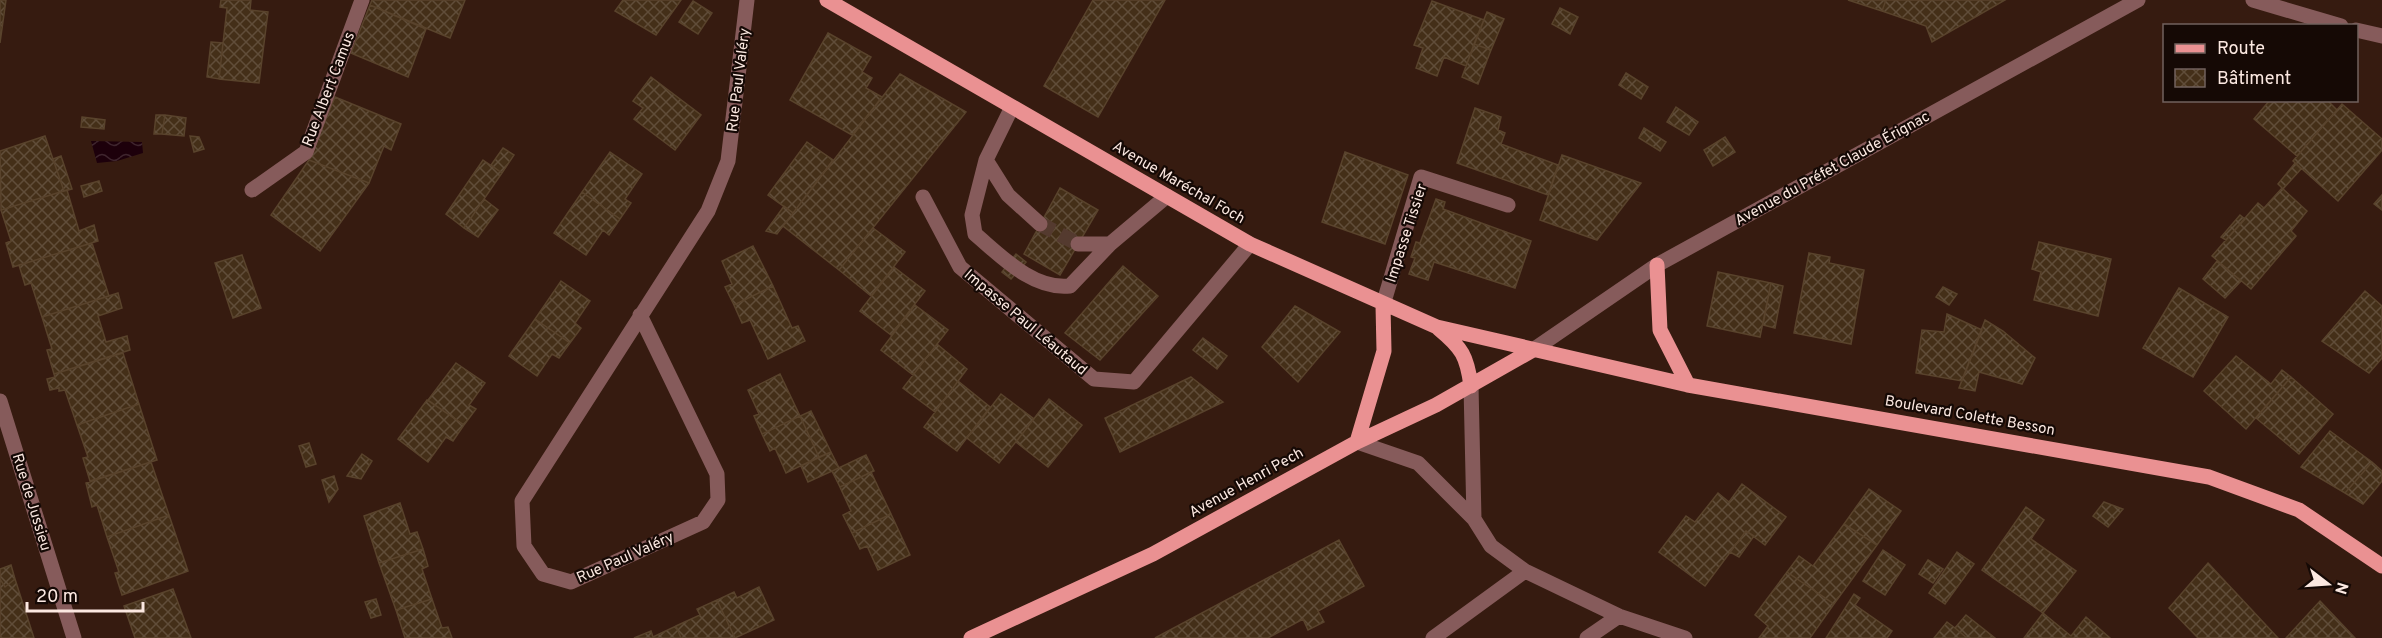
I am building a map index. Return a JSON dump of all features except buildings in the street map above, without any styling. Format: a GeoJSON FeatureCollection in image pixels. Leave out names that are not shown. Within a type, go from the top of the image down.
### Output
{"type":"FeatureCollection","features":[{"type":"Feature","properties":{"kind":"main road","name":"Avenue Maréchal Foch"},"geometry":{"type":"LineString","coordinates":[[827,0],[1250,244],[1437,327],[1533,350]]}},
{"type":"Feature","properties":{"kind":"main road"},"geometry":{"type":"LineString","coordinates":[[1657,265],[1660,330],[1688,384]]}},
{"type":"Feature","properties":{"kind":"main road"},"geometry":{"type":"LineString","coordinates":[[1358,442],[1384,351],[1383,305]]}},
{"type":"Feature","properties":{"kind":"main road"},"geometry":{"type":"LineString","coordinates":[[1437,327],[1459,346],[1468,364],[1471,386]]}},
{"type":"Feature","properties":{"kind":"main road","name":"Boulevard Colette Besson"},"geometry":{"type":"LineString","coordinates":[[1533,350],[1688,384],[2209,477],[2299,510],[2382,566]]}},
{"type":"Feature","properties":{"kind":"main road","name":"Avenue Henri Pech"},"geometry":{"type":"LineString","coordinates":[[971,638],[1153,554],[1358,442],[1471,386],[1533,350]]}},
{"type":"Feature","properties":{"kind":"street","name":"Rue Albert Camus"},"geometry":{"type":"LineString","coordinates":[[252,189],[306,152],[362,0]]}},
{"type":"Feature","properties":{"kind":"street","name":"Rue Paul Valéry"},"geometry":{"type":"LineString","coordinates":[[640,315],[717,474],[717,500],[703,522],[571,582],[543,574],[524,546],[522,501],[640,315],[708,211],[728,161],[747,0]]}},
{"type":"Feature","properties":{"kind":"street","name":"Avenue du Préfet Claude Érignac"},"geometry":{"type":"LineString","coordinates":[[1533,350],[1657,265],[2138,0]]}},
{"type":"Feature","properties":{"kind":"street"},"geometry":{"type":"LineString","coordinates":[[2253,0],[2334,24]]}},
{"type":"Feature","properties":{"kind":"street"},"geometry":{"type":"LineString","coordinates":[[2358,31],[2381,38]]}},
{"type":"Feature","properties":{"kind":"street"},"geometry":{"type":"LineString","coordinates":[[1012,107],[986,160],[972,215],[975,234],[1018,270],[1054,288],[1070,286],[1110,244],[1167,196]]}},
{"type":"Feature","properties":{"kind":"street"},"geometry":{"type":"LineString","coordinates":[[986,160],[1008,195],[1040,224]]}},
{"type":"Feature","properties":{"kind":"street","name":"Impasse Tissier"},"geometry":{"type":"LineString","coordinates":[[1383,305],[1421,177],[1508,205]]}},
{"type":"Feature","properties":{"kind":"street","name":"Impasse Paul Léautaud"},"geometry":{"type":"LineString","coordinates":[[923,197],[960,267],[1094,379],[1134,381],[1250,244]]}},
{"type":"Feature","properties":{"kind":"street"},"geometry":{"type":"LineString","coordinates":[[1078,244],[1110,244]]}},
{"type":"Feature","properties":{"kind":"street"},"geometry":{"type":"LineString","coordinates":[[1471,386],[1474,519]]}},
{"type":"Feature","properties":{"kind":"street","name":"Rue de Jussieu"},"geometry":{"type":"LineString","coordinates":[[0,401],[74,638]]}},
{"type":"Feature","properties":{"kind":"street"},"geometry":{"type":"LineString","coordinates":[[1358,442],[1418,463],[1474,519],[1491,546],[1525,571],[1619,616],[1685,638]]}},
{"type":"Feature","properties":{"kind":"street"},"geometry":{"type":"LineString","coordinates":[[1432,638],[1525,571]]}},
{"type":"Feature","properties":{"kind":"street"},"geometry":{"type":"LineString","coordinates":[[1587,638],[1619,616]]}},
{"type":"Feature","properties":{"kind":"water"},"geometry":{"type":"Polygon","coordinates":[[[91,141],[142,142],[143,153],[117,161],[97,163],[91,141]]]}},
{"type":"Feature","properties":{"kind":"tunnel"},"geometry":{"type":"LineString","coordinates":[[1040,224],[1078,244]]}}]}
